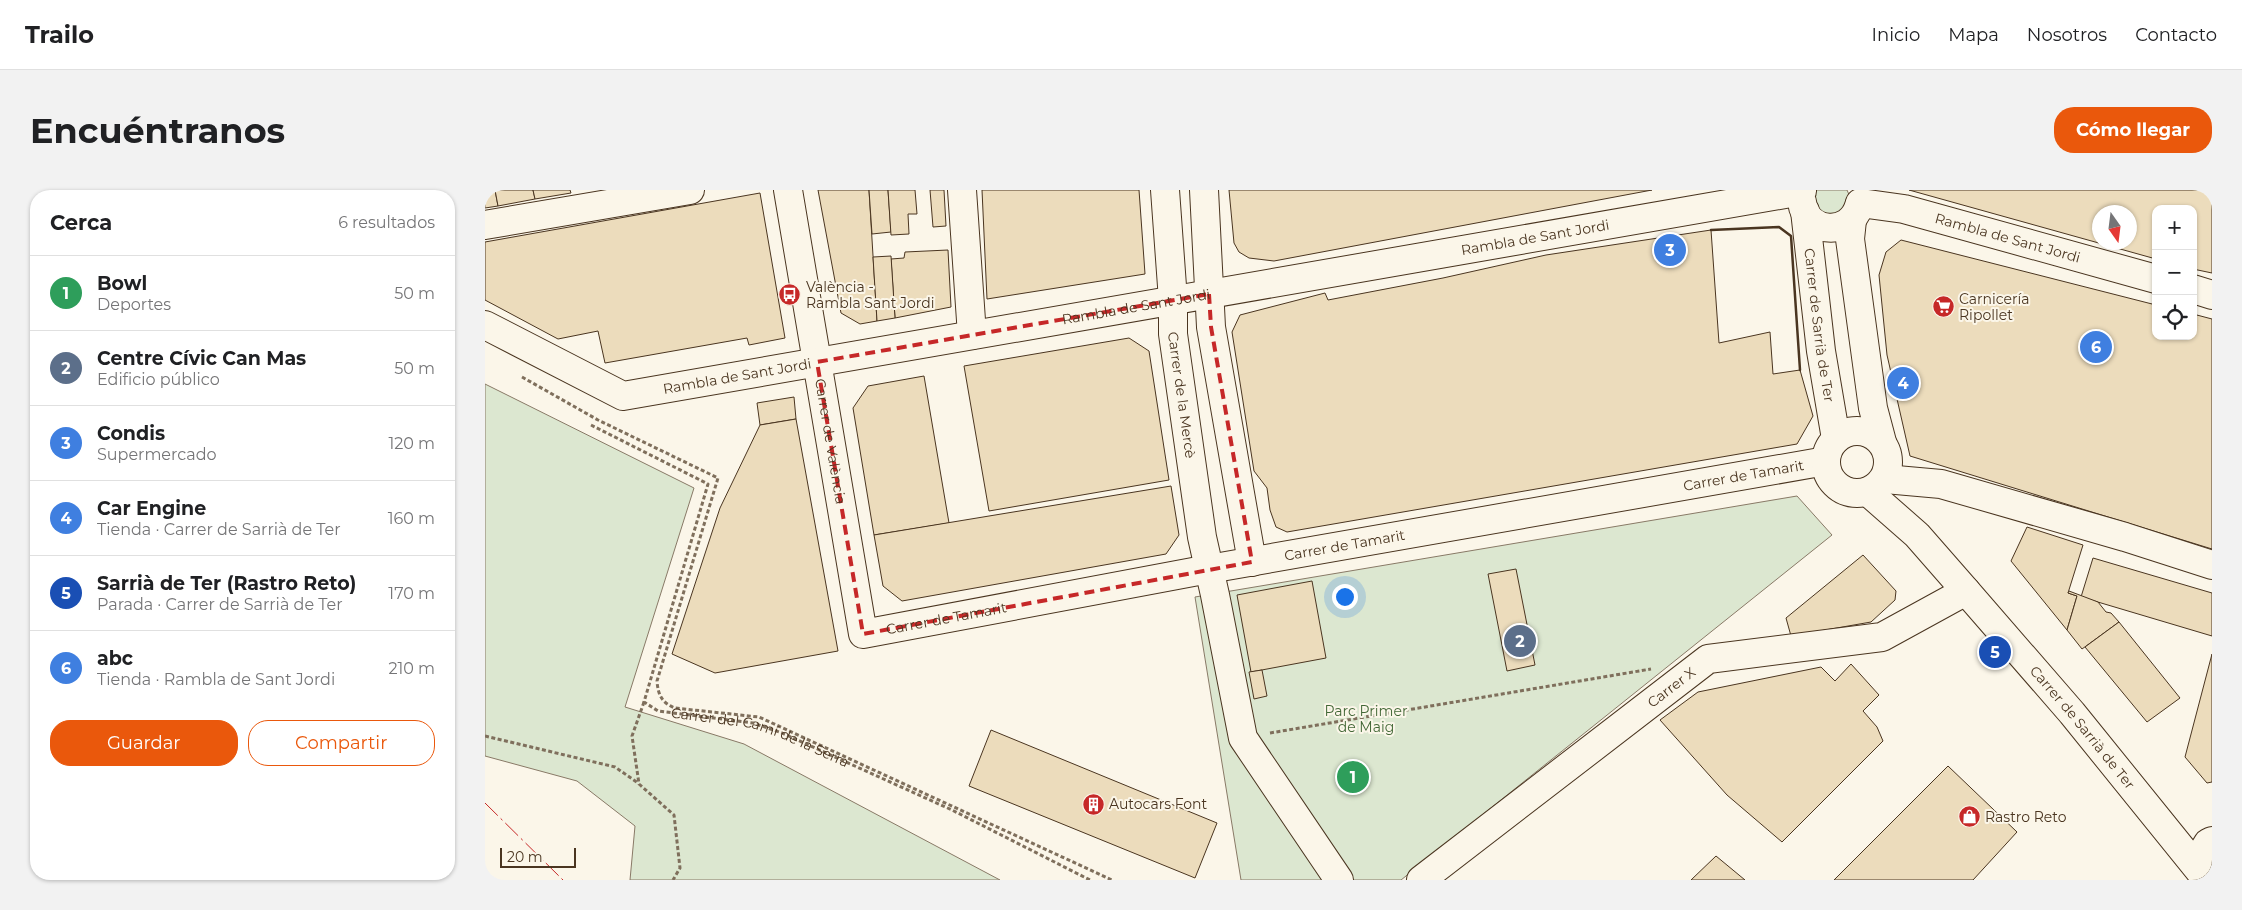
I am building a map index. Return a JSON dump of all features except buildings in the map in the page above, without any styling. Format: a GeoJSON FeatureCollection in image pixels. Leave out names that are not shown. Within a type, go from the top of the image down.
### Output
{"type":"FeatureCollection","features":[{"type":"Feature","properties":{"kind":"street"},"geometry":{"type":"LineString","coordinates":[[485,225],[690,190]]}},
{"type":"Feature","properties":{"kind":"street","name":"Carrer de València"},"geometry":{"type":"LineString","coordinates":[[788,190],[863,634]]}},
{"type":"Feature","properties":{"kind":"street"},"geometry":{"type":"LineString","coordinates":[[962,190],[972,335]]}},
{"type":"Feature","properties":{"kind":"street","name":"Carrer de la Mercè"},"geometry":{"type":"LineString","coordinates":[[1165,190],[1175,344],[1202,537],[1209,569]]}},
{"type":"Feature","properties":{"kind":"street"},"geometry":{"type":"LineString","coordinates":[[1204,190],[1211,327],[1252,562]]}},
{"type":"Feature","properties":{"kind":"street"},"geometry":{"type":"LineString","coordinates":[[1803,197],[1810,219],[1826,228],[1835,228],[1856,204]]}},
{"type":"Feature","properties":{"kind":"street","name":"Rambla de Sant Jordi"},"geometry":{"type":"LineString","coordinates":[[485,325],[623,396],[1173,300],[1803,197]]}},
{"type":"Feature","properties":{"kind":"street","name":"Carrer de Sarrià de Ter"},"geometry":{"type":"LineString","coordinates":[[1803,197],[1831,450]]}},
{"type":"Feature","properties":{"kind":"street"},"geometry":{"type":"LineString","coordinates":[[1856,204],[1850,239],[1873,408],[1889,463],[1877,485]]}},
{"type":"Feature","properties":{"kind":"street","name":"Rambla de Sant Jordi"},"geometry":{"type":"LineString","coordinates":[[1856,204],[1904,209],[2152,278]]}},
{"type":"Feature","properties":{"kind":"street"},"geometry":{"type":"LineString","coordinates":[[2197,290],[2212,294]]}},
{"type":"Feature","properties":{"kind":"street"},"geometry":{"type":"LineString","coordinates":[[1882,442],[1869,433],[1852,431],[1831,450],[1827,471],[1838,488],[1848,493],[1877,485],[1941,484],[2125,537],[2212,565]]}},
{"type":"Feature","properties":{"kind":"street","name":"Carrer de Tamarit"},"geometry":{"type":"LineString","coordinates":[[863,634],[1252,562],[1831,450]]}},
{"type":"Feature","properties":{"kind":"street","name":"Carrer de Sarrià de Ter"},"geometry":{"type":"LineString","coordinates":[[1877,485],[1917,535],[2077,719],[2201,872]]}},
{"type":"Feature","properties":{"kind":"street"},"geometry":{"type":"LineString","coordinates":[[1209,569],[1243,738],[1339,880]]}},
{"type":"Feature","properties":{"kind":"street","name":"Carrer X"},"geometry":{"type":"LineString","coordinates":[[1421,880],[1708,659],[1882,637],[1966,591]]}},
{"type":"Feature","properties":{"kind":"street"},"geometry":{"type":"LineString","coordinates":[[2201,872],[2212,841]]}},
{"type":"Feature","properties":{"kind":"path"},"geometry":{"type":"LineString","coordinates":[[520,375],[598,420],[718,478],[657,681],[661,698],[668,705],[675,708],[759,717],[1112,880]]}},
{"type":"Feature","properties":{"kind":"path"},"geometry":{"type":"LineString","coordinates":[[591,425],[708,484],[644,702],[632,736],[639,784]]}},
{"type":"Feature","properties":{"kind":"path"},"geometry":{"type":"LineString","coordinates":[[1243,738],[1660,667]]}},
{"type":"Feature","properties":{"kind":"path","name":"Carrer del Camí de la Serra"},"geometry":{"type":"LineString","coordinates":[[644,702],[658,711],[753,723],[782,733],[952,810],[1090,880]]}},
{"type":"Feature","properties":{"kind":"path"},"geometry":{"type":"LineString","coordinates":[[485,736],[615,768],[639,784],[674,815],[680,868],[673,880]]}},
{"type":"Feature","properties":{"kind":"highlighted area"},"geometry":{"type":"Polygon","coordinates":[[[1209,294],[1211,327],[1252,562],[863,634],[817,362],[1209,294]]]}},
{"type":"Feature","properties":{"kind":"green space"},"geometry":{"type":"Polygon","coordinates":[[[1815,190],[1847,190],[1850,197],[1840,217],[1817,213],[1813,194],[1815,190]]]}},
{"type":"Feature","properties":{"kind":"green space"},"geometry":{"type":"Polygon","coordinates":[[[485,384],[694,488],[625,707],[744,744],[1000,880],[630,880],[635,826],[577,781],[485,756],[485,384]]]}},
{"type":"Feature","properties":{"kind":"green space","name":"Parc Primer de Maig"},"geometry":{"type":"Polygon","coordinates":[[[1797,496],[1832,535],[1401,880],[1241,880],[1195,597],[1797,496]]]}},
{"type":"Feature","properties":{"kind":"wall"},"geometry":{"type":"LineString","coordinates":[[1711,230],[1779,227],[1791,236],[1800,370]]}},
{"type":"Feature","properties":{"kind":"power"},"geometry":{"type":"LineString","coordinates":[[485,803],[563,880]]}},
{"type":"Feature","properties":{"kind":"place","name":"Condis"},"geometry":{"type":"Point","coordinates":[1670,250]}},
{"type":"Feature","properties":{"kind":"place","name":"València - Rambla Sant Jordi"},"geometry":{"type":"Point","coordinates":[790,295]}},
{"type":"Feature","properties":{"kind":"place","name":"Carnicería Ripollet"},"geometry":{"type":"Point","coordinates":[1943,307]}},
{"type":"Feature","properties":{"kind":"place","name":"abc"},"geometry":{"type":"Point","coordinates":[2096,347]}},
{"type":"Feature","properties":{"kind":"place","name":"Car Engine"},"geometry":{"type":"Point","coordinates":[1903,383]}},
{"type":"Feature","properties":{"kind":"place","name":"Centre Cívic Can Mas"},"geometry":{"type":"Point","coordinates":[1520,641]}},
{"type":"Feature","properties":{"kind":"place","name":"Sarrià de Ter (Rastro Reto)"},"geometry":{"type":"Point","coordinates":[1995,652]}},
{"type":"Feature","properties":{"kind":"place","name":"Bowl"},"geometry":{"type":"Point","coordinates":[1353,777]}},
{"type":"Feature","properties":{"kind":"place","name":"Autocars Font"},"geometry":{"type":"Point","coordinates":[1093,804]}},
{"type":"Feature","properties":{"kind":"place","name":"Rastro Reto"},"geometry":{"type":"Point","coordinates":[1969,817]}}]}
